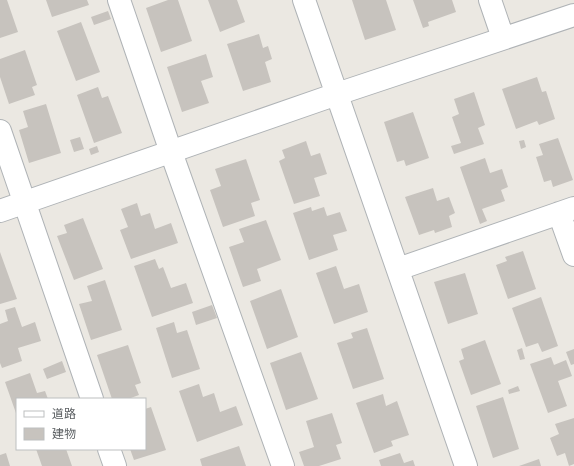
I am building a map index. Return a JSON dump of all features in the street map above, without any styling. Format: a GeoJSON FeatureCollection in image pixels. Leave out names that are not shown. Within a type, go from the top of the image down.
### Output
{"type":"FeatureCollection","features":[{"type":"Feature","properties":{"kind":"street"},"geometry":{"type":"LineString","coordinates":[[119,0],[171,152],[283,466]]}},
{"type":"Feature","properties":{"kind":"street"},"geometry":{"type":"LineString","coordinates":[[304,0],[466,466]]}},
{"type":"Feature","properties":{"kind":"street"},"geometry":{"type":"LineString","coordinates":[[490,0],[504,38]]}},
{"type":"Feature","properties":{"kind":"street"},"geometry":{"type":"LineString","coordinates":[[0,211],[337,94],[574,15]]}},
{"type":"Feature","properties":{"kind":"street"},"geometry":{"type":"LineString","coordinates":[[0,131],[92,398]]}},
{"type":"Feature","properties":{"kind":"street"},"geometry":{"type":"LineString","coordinates":[[398,269],[567,211],[574,256]]}},
{"type":"Feature","properties":{"kind":"street"},"geometry":{"type":"LineString","coordinates":[[109,450],[115,466]]}},
{"type":"Feature","properties":{"kind":"building"},"geometry":{"type":"Polygon","coordinates":[[[0,0],[7,0],[18,32],[0,38],[0,0]]]}},
{"type":"Feature","properties":{"kind":"building"},"geometry":{"type":"Polygon","coordinates":[[[46,0],[87,0],[89,5],[52,17],[46,0]]]}},
{"type":"Feature","properties":{"kind":"building"},"geometry":{"type":"Polygon","coordinates":[[[168,0],[178,0],[192,41],[161,52],[146,8],[168,0]]]}},
{"type":"Feature","properties":{"kind":"building"},"geometry":{"type":"Polygon","coordinates":[[[208,0],[237,0],[245,22],[220,32],[208,0]]]}},
{"type":"Feature","properties":{"kind":"building"},"geometry":{"type":"Polygon","coordinates":[[[352,0],[386,0],[396,30],[365,40],[352,0]]]}},
{"type":"Feature","properties":{"kind":"building"},"geometry":{"type":"Polygon","coordinates":[[[413,0],[452,0],[456,12],[428,22],[429,26],[423,28],[413,0]]]}},
{"type":"Feature","properties":{"kind":"building"},"geometry":{"type":"Polygon","coordinates":[[[108,11],[111,19],[94,25],[91,17],[108,11]]]}},
{"type":"Feature","properties":{"kind":"building"},"geometry":{"type":"Polygon","coordinates":[[[81,22],[100,72],[76,81],[57,31],[81,22]]]}},
{"type":"Feature","properties":{"kind":"building"},"geometry":{"type":"Polygon","coordinates":[[[259,34],[263,48],[268,46],[272,59],[265,62],[271,82],[243,91],[227,44],[259,34]]]}},
{"type":"Feature","properties":{"kind":"building"},"geometry":{"type":"Polygon","coordinates":[[[25,50],[37,85],[32,87],[35,95],[9,104],[0,77],[0,59],[25,50]]]}},
{"type":"Feature","properties":{"kind":"building"},"geometry":{"type":"Polygon","coordinates":[[[206,54],[213,77],[201,81],[209,103],[182,112],[167,67],[206,54]]]}},
{"type":"Feature","properties":{"kind":"building"},"geometry":{"type":"Polygon","coordinates":[[[537,77],[542,92],[546,91],[555,119],[539,125],[537,121],[516,129],[502,89],[537,77]]]}},
{"type":"Feature","properties":{"kind":"building"},"geometry":{"type":"Polygon","coordinates":[[[98,87],[102,98],[108,96],[122,133],[94,143],[77,95],[98,87]]]}},
{"type":"Feature","properties":{"kind":"building"},"geometry":{"type":"Polygon","coordinates":[[[474,92],[485,125],[478,128],[484,144],[454,154],[451,146],[461,143],[452,117],[459,114],[454,99],[474,92]]]}},
{"type":"Feature","properties":{"kind":"building"},"geometry":{"type":"Polygon","coordinates":[[[46,104],[61,153],[29,163],[19,130],[28,127],[23,111],[46,104]]]}},
{"type":"Feature","properties":{"kind":"building"},"geometry":{"type":"Polygon","coordinates":[[[413,112],[429,158],[406,166],[404,160],[397,162],[384,122],[413,112]]]}},
{"type":"Feature","properties":{"kind":"building"},"geometry":{"type":"Polygon","coordinates":[[[80,137],[84,149],[74,152],[70,140],[80,137]]]}},
{"type":"Feature","properties":{"kind":"building"},"geometry":{"type":"Polygon","coordinates":[[[558,138],[573,180],[553,187],[551,180],[544,182],[536,157],[543,155],[539,144],[558,138]]]}},
{"type":"Feature","properties":{"kind":"building"},"geometry":{"type":"Polygon","coordinates":[[[524,140],[526,147],[521,149],[519,141],[524,140]]]}},
{"type":"Feature","properties":{"kind":"building"},"geometry":{"type":"Polygon","coordinates":[[[306,141],[311,156],[320,153],[327,174],[314,178],[320,196],[294,204],[279,161],[285,158],[282,150],[306,141]]]}},
{"type":"Feature","properties":{"kind":"building"},"geometry":{"type":"Polygon","coordinates":[[[97,146],[99,152],[91,155],[89,149],[97,146]]]}},
{"type":"Feature","properties":{"kind":"building"},"geometry":{"type":"Polygon","coordinates":[[[485,158],[490,173],[502,169],[508,187],[501,190],[505,201],[482,209],[487,221],[480,224],[460,167],[485,158]]]}},
{"type":"Feature","properties":{"kind":"building"},"geometry":{"type":"Polygon","coordinates":[[[246,159],[260,200],[251,203],[255,216],[223,227],[210,190],[221,186],[215,169],[246,159]]]}},
{"type":"Feature","properties":{"kind":"building"},"geometry":{"type":"Polygon","coordinates":[[[433,188],[437,201],[449,197],[455,213],[449,216],[452,227],[435,233],[434,230],[419,235],[405,197],[433,188]]]}},
{"type":"Feature","properties":{"kind":"building"},"geometry":{"type":"Polygon","coordinates":[[[137,203],[141,216],[150,213],[155,229],[171,223],[178,243],[131,259],[120,230],[128,227],[121,209],[137,203]]]}},
{"type":"Feature","properties":{"kind":"building"},"geometry":{"type":"Polygon","coordinates":[[[311,207],[312,211],[324,207],[327,216],[340,212],[347,231],[333,235],[338,250],[309,260],[293,213],[311,207]]]}},
{"type":"Feature","properties":{"kind":"building"},"geometry":{"type":"Polygon","coordinates":[[[83,218],[103,269],[74,280],[57,236],[67,233],[64,225],[83,218]]]}},
{"type":"Feature","properties":{"kind":"building"},"geometry":{"type":"Polygon","coordinates":[[[266,220],[281,260],[257,269],[261,281],[243,287],[229,247],[244,242],[239,229],[266,220]]]}},
{"type":"Feature","properties":{"kind":"building"},"geometry":{"type":"Polygon","coordinates":[[[523,251],[536,289],[508,299],[496,265],[507,261],[505,257],[523,251]]]}},
{"type":"Feature","properties":{"kind":"building"},"geometry":{"type":"Polygon","coordinates":[[[0,252],[17,299],[0,304],[0,252]]]}},
{"type":"Feature","properties":{"kind":"building"},"geometry":{"type":"Polygon","coordinates":[[[155,259],[159,269],[163,267],[171,288],[186,283],[193,303],[152,317],[134,266],[155,259]]]}},
{"type":"Feature","properties":{"kind":"building"},"geometry":{"type":"Polygon","coordinates":[[[336,266],[344,289],[359,284],[368,312],[334,324],[316,273],[336,266]]]}},
{"type":"Feature","properties":{"kind":"building"},"geometry":{"type":"Polygon","coordinates":[[[465,273],[478,314],[448,324],[434,282],[465,273]]]}},
{"type":"Feature","properties":{"kind":"building"},"geometry":{"type":"Polygon","coordinates":[[[105,280],[122,330],[91,340],[79,304],[92,301],[87,286],[105,280]]]}},
{"type":"Feature","properties":{"kind":"building"},"geometry":{"type":"Polygon","coordinates":[[[281,289],[298,337],[267,349],[250,301],[281,289]]]}},
{"type":"Feature","properties":{"kind":"building"},"geometry":{"type":"Polygon","coordinates":[[[541,297],[558,346],[542,352],[538,343],[526,347],[512,308],[541,297]]]}},
{"type":"Feature","properties":{"kind":"building"},"geometry":{"type":"Polygon","coordinates":[[[212,305],[217,318],[196,325],[192,312],[212,305]]]}},
{"type":"Feature","properties":{"kind":"building"},"geometry":{"type":"Polygon","coordinates":[[[15,307],[22,327],[35,322],[41,341],[18,348],[22,361],[2,368],[0,363],[0,324],[8,321],[5,310],[15,307]]]}},
{"type":"Feature","properties":{"kind":"building"},"geometry":{"type":"Polygon","coordinates":[[[174,322],[177,333],[187,330],[200,369],[172,378],[156,328],[174,322]]]}},
{"type":"Feature","properties":{"kind":"building"},"geometry":{"type":"Polygon","coordinates":[[[367,328],[384,379],[353,389],[337,343],[353,338],[351,333],[367,328]]]}},
{"type":"Feature","properties":{"kind":"building"},"geometry":{"type":"Polygon","coordinates":[[[485,340],[501,384],[471,395],[459,361],[464,359],[461,349],[485,340]]]}},
{"type":"Feature","properties":{"kind":"building"},"geometry":{"type":"Polygon","coordinates":[[[128,345],[141,383],[135,385],[139,395],[131,398],[112,398],[97,355],[128,345]]]}},
{"type":"Feature","properties":{"kind":"building"},"geometry":{"type":"Polygon","coordinates":[[[522,348],[525,359],[520,360],[517,350],[522,348]]]}},
{"type":"Feature","properties":{"kind":"building"},"geometry":{"type":"Polygon","coordinates":[[[574,349],[574,364],[571,365],[566,352],[574,349]]]}},
{"type":"Feature","properties":{"kind":"building"},"geometry":{"type":"Polygon","coordinates":[[[301,352],[318,399],[286,410],[270,363],[301,352]]]}},
{"type":"Feature","properties":{"kind":"building"},"geometry":{"type":"Polygon","coordinates":[[[551,357],[554,365],[566,360],[572,376],[558,381],[567,406],[548,413],[530,364],[551,357]]]}},
{"type":"Feature","properties":{"kind":"building"},"geometry":{"type":"Polygon","coordinates":[[[62,361],[66,372],[47,379],[43,369],[62,361]]]}},
{"type":"Feature","properties":{"kind":"building"},"geometry":{"type":"Polygon","coordinates":[[[30,373],[37,393],[45,391],[48,398],[16,398],[16,413],[5,382],[30,373]]]}},
{"type":"Feature","properties":{"kind":"building"},"geometry":{"type":"Polygon","coordinates":[[[199,384],[203,397],[214,393],[220,412],[236,406],[243,425],[197,442],[179,391],[199,384]]]}},
{"type":"Feature","properties":{"kind":"building"},"geometry":{"type":"Polygon","coordinates":[[[518,386],[520,391],[509,394],[508,390],[518,386]]]}},
{"type":"Feature","properties":{"kind":"building"},"geometry":{"type":"Polygon","coordinates":[[[383,394],[386,406],[397,401],[409,435],[391,441],[393,446],[374,453],[356,403],[383,394]]]}},
{"type":"Feature","properties":{"kind":"building"},"geometry":{"type":"Polygon","coordinates":[[[503,397],[519,449],[493,458],[476,406],[503,397]]]}},
{"type":"Feature","properties":{"kind":"building"},"geometry":{"type":"Polygon","coordinates":[[[151,407],[166,450],[134,460],[130,450],[146,450],[146,409],[151,407]]]}},
{"type":"Feature","properties":{"kind":"building"},"geometry":{"type":"Polygon","coordinates":[[[332,413],[342,443],[336,445],[341,459],[319,466],[304,466],[299,452],[314,447],[306,421],[332,413]]]}},
{"type":"Feature","properties":{"kind":"building"},"geometry":{"type":"Polygon","coordinates":[[[574,418],[574,464],[569,466],[565,453],[557,456],[550,438],[559,434],[555,424],[574,418]]]}},
{"type":"Feature","properties":{"kind":"building"},"geometry":{"type":"Polygon","coordinates":[[[239,446],[246,466],[202,466],[200,459],[239,446]]]}},
{"type":"Feature","properties":{"kind":"building"},"geometry":{"type":"Polygon","coordinates":[[[36,450],[66,450],[72,466],[42,466],[36,450]]]}},
{"type":"Feature","properties":{"kind":"building"},"geometry":{"type":"Polygon","coordinates":[[[6,453],[10,466],[0,466],[0,455],[6,453]]]}},
{"type":"Feature","properties":{"kind":"building"},"geometry":{"type":"Polygon","coordinates":[[[400,453],[404,463],[413,460],[415,466],[381,466],[379,460],[400,453]]]}},
{"type":"Feature","properties":{"kind":"building"},"geometry":{"type":"Polygon","coordinates":[[[539,459],[541,466],[519,466],[539,459]]]}}]}
